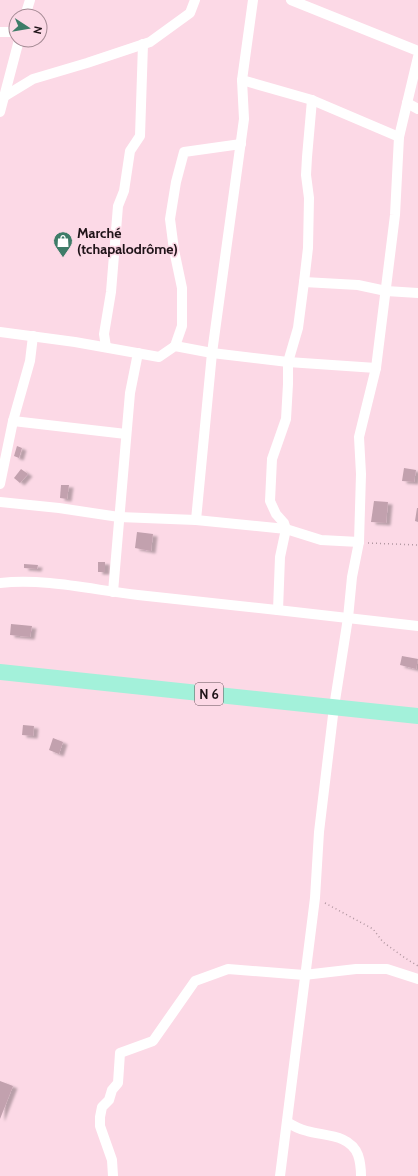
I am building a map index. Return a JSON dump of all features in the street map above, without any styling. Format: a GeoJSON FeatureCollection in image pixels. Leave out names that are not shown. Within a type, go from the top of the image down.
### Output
{"type":"FeatureCollection","features":[{"type":"Feature","properties":{"kind":"main road","name":"N 6"},"geometry":{"type":"LineString","coordinates":[[0,666],[334,704],[418,716]]}},
{"type":"Feature","properties":{"kind":"main road","name":"N 6"},"geometry":{"type":"LineString","coordinates":[[0,672],[334,704],[353,702],[418,706]]}},
{"type":"Feature","properties":{"kind":"street"},"geometry":{"type":"LineString","coordinates":[[5,96],[33,79],[87,64],[150,42],[190,13],[195,0]]}},
{"type":"Feature","properties":{"kind":"street"},"geometry":{"type":"LineString","coordinates":[[196,520],[212,353],[244,120],[242,80],[253,0]]}},
{"type":"Feature","properties":{"kind":"street"},"geometry":{"type":"LineString","coordinates":[[292,0],[418,51]]}},
{"type":"Feature","properties":{"kind":"street"},"geometry":{"type":"LineString","coordinates":[[106,347],[104,334],[111,292],[118,206],[124,191],[130,151],[140,136],[143,44]]}},
{"type":"Feature","properties":{"kind":"street"},"geometry":{"type":"LineString","coordinates":[[0,112],[17,48]]}},
{"type":"Feature","properties":{"kind":"street"},"geometry":{"type":"LineString","coordinates":[[280,1176],[304,975],[315,898],[319,832],[334,704],[348,618],[352,577],[359,542],[361,474],[359,437],[376,368],[395,215],[399,137],[418,57]]}},
{"type":"Feature","properties":{"kind":"street"},"geometry":{"type":"LineString","coordinates":[[242,80],[312,100],[399,137]]}},
{"type":"Feature","properties":{"kind":"street"},"geometry":{"type":"LineString","coordinates":[[278,610],[280,557],[286,529],[284,523],[276,514],[270,500],[272,459],[286,419],[288,362],[298,328],[308,248],[309,198],[306,175],[306,157],[312,100]]}},
{"type":"Feature","properties":{"kind":"street"},"geometry":{"type":"LineString","coordinates":[[407,103],[418,108]]}},
{"type":"Feature","properties":{"kind":"street"},"geometry":{"type":"LineString","coordinates":[[0,332],[159,356],[175,346],[182,326],[182,288],[174,250],[170,218],[176,182],[184,152],[241,144]]}},
{"type":"Feature","properties":{"kind":"street"},"geometry":{"type":"LineString","coordinates":[[304,282],[358,285],[386,291],[418,293]]}},
{"type":"Feature","properties":{"kind":"street"},"geometry":{"type":"LineString","coordinates":[[0,484],[13,422],[30,361],[33,336]]}},
{"type":"Feature","properties":{"kind":"street"},"geometry":{"type":"LineString","coordinates":[[175,346],[212,353],[288,362],[376,368]]}},
{"type":"Feature","properties":{"kind":"street"},"geometry":{"type":"LineString","coordinates":[[113,592],[130,393],[138,353]]}},
{"type":"Feature","properties":{"kind":"street"},"geometry":{"type":"LineString","coordinates":[[13,422],[126,434]]}},
{"type":"Feature","properties":{"kind":"street"},"geometry":{"type":"LineString","coordinates":[[0,502],[59,508],[119,517],[196,520],[286,529],[321,540],[359,542]]}},
{"type":"Feature","properties":{"kind":"street"},"geometry":{"type":"LineString","coordinates":[[0,583],[17,581],[61,584],[113,592],[418,626]]}},
{"type":"Feature","properties":{"kind":"street"},"geometry":{"type":"LineString","coordinates":[[113,1176],[112,1160],[100,1126],[100,1117],[102,1107],[109,1100],[112,1090],[118,1083],[120,1053],[153,1041],[195,980],[228,969],[304,975],[356,968],[387,969],[418,979]]}},
{"type":"Feature","properties":{"kind":"street"},"geometry":{"type":"LineString","coordinates":[[287,1122],[308,1132],[327,1134],[340,1138],[351,1145],[357,1154],[361,1168],[361,1176]]}},
{"type":"Feature","properties":{"kind":"path"},"geometry":{"type":"LineString","coordinates":[[359,542],[418,545]]}},
{"type":"Feature","properties":{"kind":"path"},"geometry":{"type":"LineString","coordinates":[[315,898],[373,929],[383,942],[418,966]]}},
{"type":"Feature","properties":{"kind":"building"},"geometry":{"type":"Polygon","coordinates":[[[17,446],[22,448],[19,458],[14,456],[17,446]]]}},
{"type":"Feature","properties":{"kind":"building"},"geometry":{"type":"Polygon","coordinates":[[[404,468],[416,470],[414,482],[402,481],[404,468]]]}},
{"type":"Feature","properties":{"kind":"building"},"geometry":{"type":"Polygon","coordinates":[[[21,469],[28,474],[20,483],[14,478],[21,469]]]}},
{"type":"Feature","properties":{"kind":"building"},"geometry":{"type":"Polygon","coordinates":[[[61,485],[69,485],[67,499],[60,498],[61,485]]]}},
{"type":"Feature","properties":{"kind":"building"},"geometry":{"type":"Polygon","coordinates":[[[374,501],[388,502],[386,523],[371,522],[374,501]]]}},
{"type":"Feature","properties":{"kind":"building"},"geometry":{"type":"Polygon","coordinates":[[[418,508],[418,522],[415,521],[418,508]]]}},
{"type":"Feature","properties":{"kind":"building"},"geometry":{"type":"Polygon","coordinates":[[[137,532],[153,534],[151,551],[135,548],[137,532]]]}},
{"type":"Feature","properties":{"kind":"building"},"geometry":{"type":"Polygon","coordinates":[[[98,562],[105,562],[105,572],[98,572],[98,562]]]}},
{"type":"Feature","properties":{"kind":"building"},"geometry":{"type":"Polygon","coordinates":[[[24,564],[38,565],[37,569],[24,568],[24,564]]]}},
{"type":"Feature","properties":{"kind":"building"},"geometry":{"type":"Polygon","coordinates":[[[11,624],[32,626],[30,637],[10,635],[11,624]]]}},
{"type":"Feature","properties":{"kind":"building"},"geometry":{"type":"Polygon","coordinates":[[[402,656],[418,659],[416,669],[400,665],[402,656]]]}},
{"type":"Feature","properties":{"kind":"building"},"geometry":{"type":"Polygon","coordinates":[[[23,725],[34,726],[33,736],[22,735],[23,725]]]}},
{"type":"Feature","properties":{"kind":"building"},"geometry":{"type":"Polygon","coordinates":[[[53,738],[63,742],[59,754],[49,750],[53,738]]]}},
{"type":"Feature","properties":{"kind":"building"},"geometry":{"type":"Polygon","coordinates":[[[0,1081],[13,1086],[0,1119],[0,1081]]]}},
{"type":"Feature","properties":{"kind":"place","name":"Marché (tchapalodrôme)"},"geometry":{"type":"Point","coordinates":[63,258]}}]}
